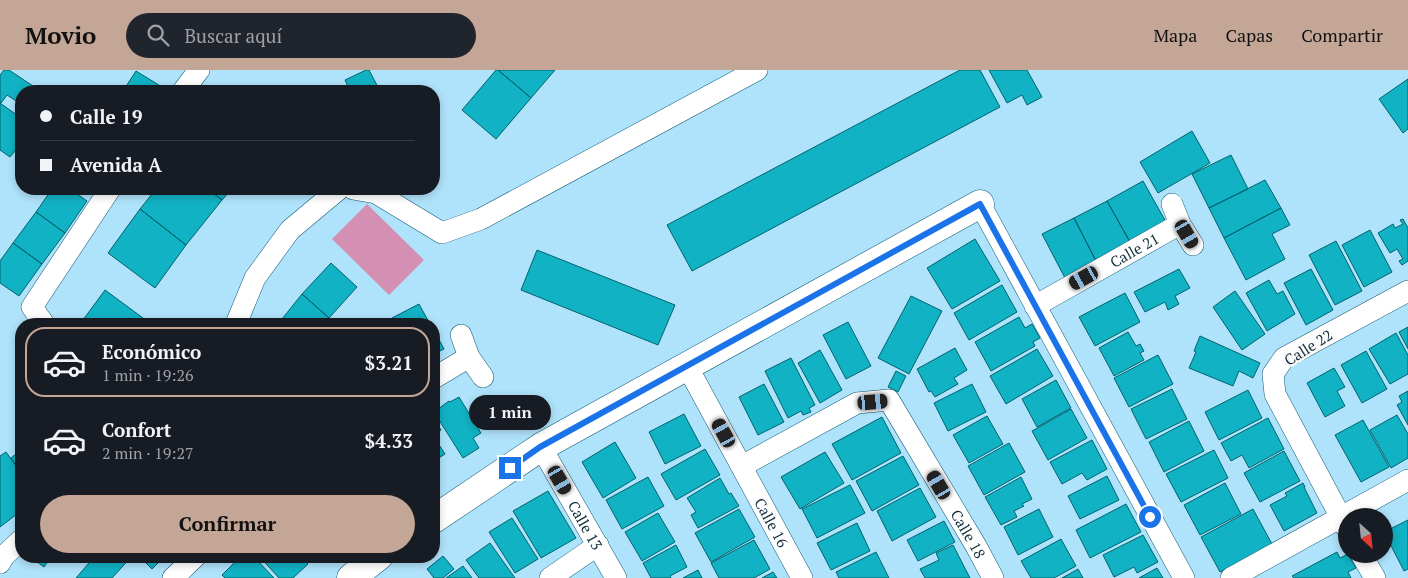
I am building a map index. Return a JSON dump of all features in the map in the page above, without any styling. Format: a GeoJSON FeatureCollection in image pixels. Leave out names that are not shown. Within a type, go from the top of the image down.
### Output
{"type":"FeatureCollection","features":[{"type":"Feature","properties":{"kind":"street"},"geometry":{"type":"LineString","coordinates":[[188,85],[199,70]]}},
{"type":"Feature","properties":{"kind":"street"},"geometry":{"type":"LineString","coordinates":[[379,195],[442,233],[481,219],[757,70]]}},
{"type":"Feature","properties":{"kind":"street"},"geometry":{"type":"LineString","coordinates":[[40,318],[32,308],[106,195]]}},
{"type":"Feature","properties":{"kind":"street"},"geometry":{"type":"LineString","coordinates":[[238,318],[255,278],[290,230],[333,195]]}},
{"type":"Feature","properties":{"kind":"street"},"geometry":{"type":"LineString","coordinates":[[440,515],[540,447],[980,204],[1184,578]]}},
{"type":"Feature","properties":{"kind":"street"},"geometry":{"type":"LineString","coordinates":[[1172,204],[1180,224],[1193,245]]}},
{"type":"Feature","properties":{"kind":"street","name":"Calle 21"},"geometry":{"type":"LineString","coordinates":[[1035,306],[1180,224]]}},
{"type":"Feature","properties":{"kind":"street","name":"Calle 22"},"geometry":{"type":"LineString","coordinates":[[1338,513],[1275,394],[1272,374],[1284,358],[1408,290]]}},
{"type":"Feature","properties":{"kind":"street"},"geometry":{"type":"LineString","coordinates":[[461,335],[468,357],[483,377]]}},
{"type":"Feature","properties":{"kind":"street"},"geometry":{"type":"LineString","coordinates":[[440,374],[468,357]]}},
{"type":"Feature","properties":{"kind":"street","name":"Calle 16"},"geometry":{"type":"LineString","coordinates":[[687,366],[802,578]]}},
{"type":"Feature","properties":{"kind":"street","name":"Calle 18"},"geometry":{"type":"LineString","coordinates":[[742,466],[857,403],[889,400],[993,578]]}},
{"type":"Feature","properties":{"kind":"street","name":"Calle 13"},"geometry":{"type":"LineString","coordinates":[[540,447],[616,578]]}},
{"type":"Feature","properties":{"kind":"street"},"geometry":{"type":"LineString","coordinates":[[1365,508],[1408,480]]}},
{"type":"Feature","properties":{"kind":"street"},"geometry":{"type":"LineString","coordinates":[[1231,578],[1338,524]]}},
{"type":"Feature","properties":{"kind":"street"},"geometry":{"type":"LineString","coordinates":[[550,578],[598,545]]}},
{"type":"Feature","properties":{"kind":"street"},"geometry":{"type":"LineString","coordinates":[[0,564],[4,556],[15,546]]}},
{"type":"Feature","properties":{"kind":"street"},"geometry":{"type":"LineString","coordinates":[[173,578],[189,563]]}},
{"type":"Feature","properties":{"kind":"street"},"geometry":{"type":"LineString","coordinates":[[1366,563],[1375,578]]}},
{"type":"Feature","properties":{"kind":"shaded area"},"geometry":{"type":"Polygon","coordinates":[[[367,204],[424,260],[389,295],[332,239],[367,204]]]}},
{"type":"Feature","properties":{"kind":"building"},"geometry":{"type":"Polygon","coordinates":[[[4,70],[9,70],[32,85],[15,85],[15,100],[7,95],[1,103],[0,75],[4,70]]]}},
{"type":"Feature","properties":{"kind":"building"},"geometry":{"type":"Polygon","coordinates":[[[369,70],[377,85],[347,85],[345,80],[369,70]]]}},
{"type":"Feature","properties":{"kind":"building"},"geometry":{"type":"Polygon","coordinates":[[[496,70],[531,98],[496,139],[462,110],[496,70]]]}},
{"type":"Feature","properties":{"kind":"building"},"geometry":{"type":"Polygon","coordinates":[[[498,70],[555,70],[531,98],[498,70]]]}},
{"type":"Feature","properties":{"kind":"building"},"geometry":{"type":"Polygon","coordinates":[[[960,70],[980,70],[1000,107],[692,271],[667,225],[960,70]]]}},
{"type":"Feature","properties":{"kind":"building"},"geometry":{"type":"Polygon","coordinates":[[[989,70],[1027,70],[1042,97],[1027,105],[1022,95],[1007,103],[989,70]]]}},
{"type":"Feature","properties":{"kind":"building"},"geometry":{"type":"Polygon","coordinates":[[[136,71],[159,85],[127,85],[136,71]]]}},
{"type":"Feature","properties":{"kind":"building"},"geometry":{"type":"Polygon","coordinates":[[[1408,79],[1408,129],[1403,133],[1379,99],[1408,79]]]}},
{"type":"Feature","properties":{"kind":"building"},"geometry":{"type":"Polygon","coordinates":[[[0,103],[15,114],[15,151],[10,157],[0,150],[0,103]]]}},
{"type":"Feature","properties":{"kind":"building"},"geometry":{"type":"Polygon","coordinates":[[[1192,131],[1210,163],[1158,193],[1140,162],[1192,131]]]}},
{"type":"Feature","properties":{"kind":"building"},"geometry":{"type":"Polygon","coordinates":[[[1231,155],[1248,189],[1209,208],[1192,174],[1231,155]]]}},
{"type":"Feature","properties":{"kind":"building"},"geometry":{"type":"Polygon","coordinates":[[[1265,180],[1281,208],[1224,238],[1209,208],[1265,180]]]}},
{"type":"Feature","properties":{"kind":"building"},"geometry":{"type":"Polygon","coordinates":[[[1143,181],[1166,222],[1130,242],[1107,201],[1143,181]]]}},
{"type":"Feature","properties":{"kind":"building"},"geometry":{"type":"Polygon","coordinates":[[[48,195],[78,195],[87,201],[65,233],[36,212],[48,195]]]}},
{"type":"Feature","properties":{"kind":"building"},"geometry":{"type":"Polygon","coordinates":[[[151,195],[216,195],[222,200],[186,245],[140,209],[151,195]]]}},
{"type":"Feature","properties":{"kind":"building"},"geometry":{"type":"Polygon","coordinates":[[[216,195],[227,195],[222,200],[216,195]]]}},
{"type":"Feature","properties":{"kind":"building"},"geometry":{"type":"Polygon","coordinates":[[[1107,201],[1130,242],[1096,261],[1074,218],[1107,201]]]}},
{"type":"Feature","properties":{"kind":"building"},"geometry":{"type":"Polygon","coordinates":[[[1281,208],[1290,225],[1272,234],[1285,259],[1246,280],[1224,238],[1281,208]]]}},
{"type":"Feature","properties":{"kind":"building"},"geometry":{"type":"Polygon","coordinates":[[[140,209],[186,245],[155,288],[108,253],[140,209]]]}},
{"type":"Feature","properties":{"kind":"building"},"geometry":{"type":"Polygon","coordinates":[[[36,212],[65,233],[42,264],[13,243],[36,212]]]}},
{"type":"Feature","properties":{"kind":"building"},"geometry":{"type":"Polygon","coordinates":[[[1074,218],[1096,261],[1065,278],[1042,234],[1074,218]]]}},
{"type":"Feature","properties":{"kind":"building"},"geometry":{"type":"Polygon","coordinates":[[[1403,219],[1408,228],[1408,261],[1402,265],[1399,261],[1403,259],[1397,249],[1390,253],[1378,233],[1393,224],[1395,228],[1403,224],[1400,220],[1403,219]]]}},
{"type":"Feature","properties":{"kind":"building"},"geometry":{"type":"Polygon","coordinates":[[[1370,230],[1392,272],[1364,287],[1342,245],[1370,230]]]}},
{"type":"Feature","properties":{"kind":"building"},"geometry":{"type":"Polygon","coordinates":[[[975,239],[1000,281],[952,309],[927,268],[975,239]]]}},
{"type":"Feature","properties":{"kind":"building"},"geometry":{"type":"Polygon","coordinates":[[[1336,241],[1362,291],[1335,305],[1309,255],[1336,241]]]}},
{"type":"Feature","properties":{"kind":"building"},"geometry":{"type":"Polygon","coordinates":[[[13,243],[42,264],[19,296],[0,283],[0,261],[13,243]]]}},
{"type":"Feature","properties":{"kind":"building"},"geometry":{"type":"Polygon","coordinates":[[[537,250],[675,305],[658,345],[521,290],[537,250]]]}},
{"type":"Feature","properties":{"kind":"building"},"geometry":{"type":"Polygon","coordinates":[[[331,263],[357,287],[329,318],[302,294],[331,263]]]}},
{"type":"Feature","properties":{"kind":"building"},"geometry":{"type":"Polygon","coordinates":[[[1179,269],[1190,288],[1175,296],[1179,304],[1168,310],[1165,302],[1145,312],[1134,292],[1179,269]]]}},
{"type":"Feature","properties":{"kind":"building"},"geometry":{"type":"Polygon","coordinates":[[[1311,269],[1333,310],[1306,325],[1284,283],[1311,269]]]}},
{"type":"Feature","properties":{"kind":"building"},"geometry":{"type":"Polygon","coordinates":[[[1269,280],[1277,294],[1283,291],[1295,314],[1267,331],[1246,293],[1269,280]]]}},
{"type":"Feature","properties":{"kind":"building"},"geometry":{"type":"Polygon","coordinates":[[[1002,285],[1017,312],[969,340],[954,313],[1002,285]]]}},
{"type":"Feature","properties":{"kind":"building"},"geometry":{"type":"Polygon","coordinates":[[[105,290],[143,318],[84,318],[105,290]]]}},
{"type":"Feature","properties":{"kind":"building"},"geometry":{"type":"Polygon","coordinates":[[[1235,291],[1265,334],[1242,350],[1213,307],[1235,291]]]}},
{"type":"Feature","properties":{"kind":"building"},"geometry":{"type":"Polygon","coordinates":[[[1125,293],[1140,322],[1095,346],[1079,317],[1125,293]]]}},
{"type":"Feature","properties":{"kind":"building"},"geometry":{"type":"Polygon","coordinates":[[[302,294],[329,318],[283,318],[302,294]]]}},
{"type":"Feature","properties":{"kind":"building"},"geometry":{"type":"Polygon","coordinates":[[[911,296],[942,311],[909,374],[878,358],[911,296]]]}},
{"type":"Feature","properties":{"kind":"building"},"geometry":{"type":"Polygon","coordinates":[[[419,304],[427,318],[392,318],[419,304]]]}},
{"type":"Feature","properties":{"kind":"building"},"geometry":{"type":"Polygon","coordinates":[[[1019,317],[1025,328],[1032,324],[1040,338],[1033,342],[1035,346],[991,371],[975,342],[1019,317]]]}},
{"type":"Feature","properties":{"kind":"building"},"geometry":{"type":"Polygon","coordinates":[[[848,322],[871,366],[846,379],[823,335],[848,322]]]}},
{"type":"Feature","properties":{"kind":"building"},"geometry":{"type":"Polygon","coordinates":[[[1408,327],[1408,349],[1399,332],[1408,327]]]}},
{"type":"Feature","properties":{"kind":"building"},"geometry":{"type":"Polygon","coordinates":[[[1128,332],[1136,346],[1140,344],[1144,351],[1140,353],[1144,360],[1114,376],[1099,348],[1128,332]]]}},
{"type":"Feature","properties":{"kind":"building"},"geometry":{"type":"Polygon","coordinates":[[[1396,333],[1408,355],[1408,374],[1390,384],[1369,349],[1396,333]]]}},
{"type":"Feature","properties":{"kind":"building"},"geometry":{"type":"Polygon","coordinates":[[[1200,336],[1260,363],[1253,378],[1239,371],[1233,386],[1189,368],[1200,336]]]}},
{"type":"Feature","properties":{"kind":"building"},"geometry":{"type":"Polygon","coordinates":[[[440,341],[444,349],[440,351],[440,341]]]}},
{"type":"Feature","properties":{"kind":"building"},"geometry":{"type":"Polygon","coordinates":[[[955,348],[967,370],[954,378],[958,384],[935,397],[931,391],[929,392],[917,369],[955,348]]]}},
{"type":"Feature","properties":{"kind":"building"},"geometry":{"type":"Polygon","coordinates":[[[1037,349],[1053,376],[1006,404],[990,376],[1037,349]]]}},
{"type":"Feature","properties":{"kind":"building"},"geometry":{"type":"Polygon","coordinates":[[[820,350],[842,390],[820,403],[798,363],[820,350]]]}},
{"type":"Feature","properties":{"kind":"building"},"geometry":{"type":"Polygon","coordinates":[[[1366,351],[1387,389],[1362,403],[1341,365],[1366,351]]]}},
{"type":"Feature","properties":{"kind":"building"},"geometry":{"type":"Polygon","coordinates":[[[1158,355],[1173,384],[1129,407],[1114,378],[1158,355]]]}},
{"type":"Feature","properties":{"kind":"building"},"geometry":{"type":"Polygon","coordinates":[[[791,358],[815,405],[809,408],[811,412],[803,415],[801,411],[788,418],[765,371],[791,358]]]}},
{"type":"Feature","properties":{"kind":"building"},"geometry":{"type":"Polygon","coordinates":[[[1334,368],[1345,387],[1337,391],[1345,406],[1325,417],[1307,383],[1334,368]]]}},
{"type":"Feature","properties":{"kind":"building"},"geometry":{"type":"Polygon","coordinates":[[[896,371],[906,376],[898,392],[888,387],[896,371]]]}},
{"type":"Feature","properties":{"kind":"building"},"geometry":{"type":"Polygon","coordinates":[[[1056,380],[1071,408],[1037,427],[1022,399],[1056,380]]]}},
{"type":"Feature","properties":{"kind":"building"},"geometry":{"type":"Polygon","coordinates":[[[764,384],[784,422],[758,435],[739,397],[764,384]]]}},
{"type":"Feature","properties":{"kind":"building"},"geometry":{"type":"Polygon","coordinates":[[[972,384],[986,412],[948,431],[934,403],[972,384]]]}},
{"type":"Feature","properties":{"kind":"building"},"geometry":{"type":"Polygon","coordinates":[[[1172,389],[1187,419],[1146,439],[1131,409],[1172,389]]]}},
{"type":"Feature","properties":{"kind":"building"},"geometry":{"type":"Polygon","coordinates":[[[1248,390],[1262,418],[1219,440],[1205,412],[1248,390]]]}},
{"type":"Feature","properties":{"kind":"building"},"geometry":{"type":"Polygon","coordinates":[[[1408,391],[1408,425],[1397,405],[1402,402],[1399,396],[1408,391]]]}},
{"type":"Feature","properties":{"kind":"building"},"geometry":{"type":"Polygon","coordinates":[[[459,397],[481,433],[473,438],[479,448],[463,458],[440,422],[440,408],[459,397]]]}},
{"type":"Feature","properties":{"kind":"building"},"geometry":{"type":"Polygon","coordinates":[[[1071,409],[1087,438],[1048,460],[1032,431],[1071,409]]]}},
{"type":"Feature","properties":{"kind":"building"},"geometry":{"type":"Polygon","coordinates":[[[684,414],[701,446],[665,464],[649,432],[684,414]]]}},
{"type":"Feature","properties":{"kind":"building"},"geometry":{"type":"Polygon","coordinates":[[[1397,415],[1408,434],[1408,458],[1391,468],[1370,430],[1397,415]]]}},
{"type":"Feature","properties":{"kind":"building"},"geometry":{"type":"Polygon","coordinates":[[[987,416],[1003,444],[969,463],[953,435],[987,416]]]}},
{"type":"Feature","properties":{"kind":"building"},"geometry":{"type":"Polygon","coordinates":[[[882,417],[901,453],[852,480],[832,444],[882,417]]]}},
{"type":"Feature","properties":{"kind":"building"},"geometry":{"type":"Polygon","coordinates":[[[1268,418],[1284,449],[1249,468],[1242,455],[1231,461],[1221,443],[1268,418]]]}},
{"type":"Feature","properties":{"kind":"building"},"geometry":{"type":"Polygon","coordinates":[[[1363,420],[1389,467],[1361,482],[1335,435],[1363,420]]]}},
{"type":"Feature","properties":{"kind":"building"},"geometry":{"type":"Polygon","coordinates":[[[1189,421],[1204,451],[1164,472],[1149,442],[1189,421]]]}},
{"type":"Feature","properties":{"kind":"building"},"geometry":{"type":"Polygon","coordinates":[[[1092,440],[1107,469],[1087,480],[1082,473],[1062,484],[1050,462],[1092,440]]]}},
{"type":"Feature","properties":{"kind":"building"},"geometry":{"type":"Polygon","coordinates":[[[615,442],[636,478],[603,498],[582,462],[615,442]]]}},
{"type":"Feature","properties":{"kind":"building"},"geometry":{"type":"Polygon","coordinates":[[[1009,443],[1025,472],[984,495],[968,466],[1009,443]]]}},
{"type":"Feature","properties":{"kind":"building"},"geometry":{"type":"Polygon","coordinates":[[[440,446],[445,454],[440,457],[440,446]]]}},
{"type":"Feature","properties":{"kind":"building"},"geometry":{"type":"Polygon","coordinates":[[[705,449],[720,475],[676,500],[661,474],[705,449]]]}},
{"type":"Feature","properties":{"kind":"building"},"geometry":{"type":"Polygon","coordinates":[[[1214,450],[1228,478],[1181,502],[1166,474],[1214,450]]]}},
{"type":"Feature","properties":{"kind":"building"},"geometry":{"type":"Polygon","coordinates":[[[1284,451],[1300,481],[1260,502],[1244,473],[1284,451]]]}},
{"type":"Feature","properties":{"kind":"building"},"geometry":{"type":"Polygon","coordinates":[[[6,452],[15,465],[15,516],[0,527],[0,456],[6,452]]]}},
{"type":"Feature","properties":{"kind":"building"},"geometry":{"type":"Polygon","coordinates":[[[825,452],[844,483],[800,509],[781,477],[825,452]]]}},
{"type":"Feature","properties":{"kind":"building"},"geometry":{"type":"Polygon","coordinates":[[[15,455],[15,464],[11,458],[15,455]]]}},
{"type":"Feature","properties":{"kind":"building"},"geometry":{"type":"Polygon","coordinates":[[[903,456],[919,485],[872,511],[856,481],[903,456]]]}},
{"type":"Feature","properties":{"kind":"building"},"geometry":{"type":"Polygon","coordinates":[[[1107,476],[1119,500],[1080,519],[1068,496],[1107,476]]]}},
{"type":"Feature","properties":{"kind":"building"},"geometry":{"type":"Polygon","coordinates":[[[648,477],[664,506],[622,529],[606,500],[648,477]]]}},
{"type":"Feature","properties":{"kind":"building"},"geometry":{"type":"Polygon","coordinates":[[[1021,477],[1032,499],[1014,511],[1017,517],[1001,525],[985,497],[1021,477]]]}},
{"type":"Feature","properties":{"kind":"building"},"geometry":{"type":"Polygon","coordinates":[[[720,478],[729,494],[731,493],[739,506],[698,528],[691,515],[696,512],[687,498],[720,478]]]}},
{"type":"Feature","properties":{"kind":"building"},"geometry":{"type":"Polygon","coordinates":[[[1225,483],[1241,514],[1200,535],[1184,505],[1225,483]]]}},
{"type":"Feature","properties":{"kind":"building"},"geometry":{"type":"Polygon","coordinates":[[[1303,483],[1317,513],[1284,531],[1270,505],[1287,496],[1285,493],[1303,483]]]}},
{"type":"Feature","properties":{"kind":"building"},"geometry":{"type":"Polygon","coordinates":[[[850,485],[865,513],[817,538],[802,509],[850,485]]]}},
{"type":"Feature","properties":{"kind":"building"},"geometry":{"type":"Polygon","coordinates":[[[920,488],[936,517],[892,541],[877,511],[920,488]]]}},
{"type":"Feature","properties":{"kind":"building"},"geometry":{"type":"Polygon","coordinates":[[[548,491],[576,538],[541,558],[513,511],[548,491]]]}},
{"type":"Feature","properties":{"kind":"building"},"geometry":{"type":"Polygon","coordinates":[[[1126,504],[1141,532],[1090,558],[1076,530],[1126,504]]]}},
{"type":"Feature","properties":{"kind":"building"},"geometry":{"type":"Polygon","coordinates":[[[739,509],[755,537],[711,562],[695,533],[739,509]]]}},
{"type":"Feature","properties":{"kind":"building"},"geometry":{"type":"Polygon","coordinates":[[[1039,509],[1053,537],[1018,555],[1004,527],[1039,509]]]}},
{"type":"Feature","properties":{"kind":"building"},"geometry":{"type":"Polygon","coordinates":[[[1253,509],[1272,544],[1220,572],[1201,537],[1253,509]]]}},
{"type":"Feature","properties":{"kind":"building"},"geometry":{"type":"Polygon","coordinates":[[[658,513],[675,542],[642,561],[625,532],[658,513]]]}},
{"type":"Feature","properties":{"kind":"building"},"geometry":{"type":"Polygon","coordinates":[[[512,518],[538,559],[515,573],[489,532],[512,518]]]}},
{"type":"Feature","properties":{"kind":"building"},"geometry":{"type":"Polygon","coordinates":[[[1408,520],[1408,569],[1404,571],[1393,550],[1393,528],[1408,520]]]}},
{"type":"Feature","properties":{"kind":"building"},"geometry":{"type":"Polygon","coordinates":[[[944,521],[955,542],[918,561],[907,540],[944,521]]]}},
{"type":"Feature","properties":{"kind":"building"},"geometry":{"type":"Polygon","coordinates":[[[857,523],[870,551],[831,570],[817,543],[857,523]]]}},
{"type":"Feature","properties":{"kind":"building"},"geometry":{"type":"Polygon","coordinates":[[[1143,535],[1158,562],[1137,573],[1134,567],[1114,577],[1103,555],[1143,535]]]}},
{"type":"Feature","properties":{"kind":"building"},"geometry":{"type":"Polygon","coordinates":[[[1061,539],[1076,566],[1054,578],[1031,578],[1021,561],[1061,539]]]}},
{"type":"Feature","properties":{"kind":"building"},"geometry":{"type":"Polygon","coordinates":[[[754,540],[770,569],[754,578],[719,578],[711,563],[754,540]]]}},
{"type":"Feature","properties":{"kind":"building"},"geometry":{"type":"Polygon","coordinates":[[[490,543],[515,578],[479,578],[466,560],[490,543]]]}},
{"type":"Feature","properties":{"kind":"building"},"geometry":{"type":"Polygon","coordinates":[[[676,545],[687,567],[670,576],[671,578],[651,578],[643,563],[676,545]]]}},
{"type":"Feature","properties":{"kind":"building"},"geometry":{"type":"Polygon","coordinates":[[[953,545],[970,578],[925,578],[920,569],[939,560],[936,553],[953,545]]]}},
{"type":"Feature","properties":{"kind":"building"},"geometry":{"type":"Polygon","coordinates":[[[876,552],[889,578],[839,578],[836,572],[876,552]]]}},
{"type":"Feature","properties":{"kind":"building"},"geometry":{"type":"Polygon","coordinates":[[[1337,552],[1338,563],[1353,563],[1356,568],[1348,572],[1351,578],[1294,578],[1292,576],[1337,552]]]}},
{"type":"Feature","properties":{"kind":"building"},"geometry":{"type":"Polygon","coordinates":[[[443,556],[454,569],[443,578],[434,578],[427,569],[434,563],[440,563],[440,558],[443,556]]]}},
{"type":"Feature","properties":{"kind":"building"},"geometry":{"type":"Polygon","coordinates":[[[39,563],[47,563],[44,567],[39,563]]]}},
{"type":"Feature","properties":{"kind":"building"},"geometry":{"type":"Polygon","coordinates":[[[89,563],[126,563],[112,578],[76,578],[89,563]]]}},
{"type":"Feature","properties":{"kind":"building"},"geometry":{"type":"Polygon","coordinates":[[[146,563],[158,563],[152,569],[146,563]]]}},
{"type":"Feature","properties":{"kind":"building"},"geometry":{"type":"Polygon","coordinates":[[[234,563],[260,563],[274,578],[225,578],[222,575],[234,563]]]}},
{"type":"Feature","properties":{"kind":"building"},"geometry":{"type":"Polygon","coordinates":[[[265,563],[308,564],[293,578],[279,578],[265,563]]]}},
{"type":"Feature","properties":{"kind":"building"},"geometry":{"type":"Polygon","coordinates":[[[463,566],[472,578],[446,578],[463,566]]]}},
{"type":"Feature","properties":{"kind":"building"},"geometry":{"type":"Polygon","coordinates":[[[1157,568],[1163,578],[1139,578],[1157,568]]]}},
{"type":"Feature","properties":{"kind":"building"},"geometry":{"type":"Polygon","coordinates":[[[1078,569],[1083,578],[1062,578],[1078,569]]]}},
{"type":"Feature","properties":{"kind":"building"},"geometry":{"type":"Polygon","coordinates":[[[698,570],[702,578],[683,578],[698,570]]]}},
{"type":"Feature","properties":{"kind":"building"},"geometry":{"type":"Polygon","coordinates":[[[773,572],[777,578],[762,578],[773,572]]]}},
{"type":"Feature","properties":{"kind":"route"},"geometry":{"type":"LineString","coordinates":[[510,468],[540,447],[980,204],[1150,517]]}}]}
